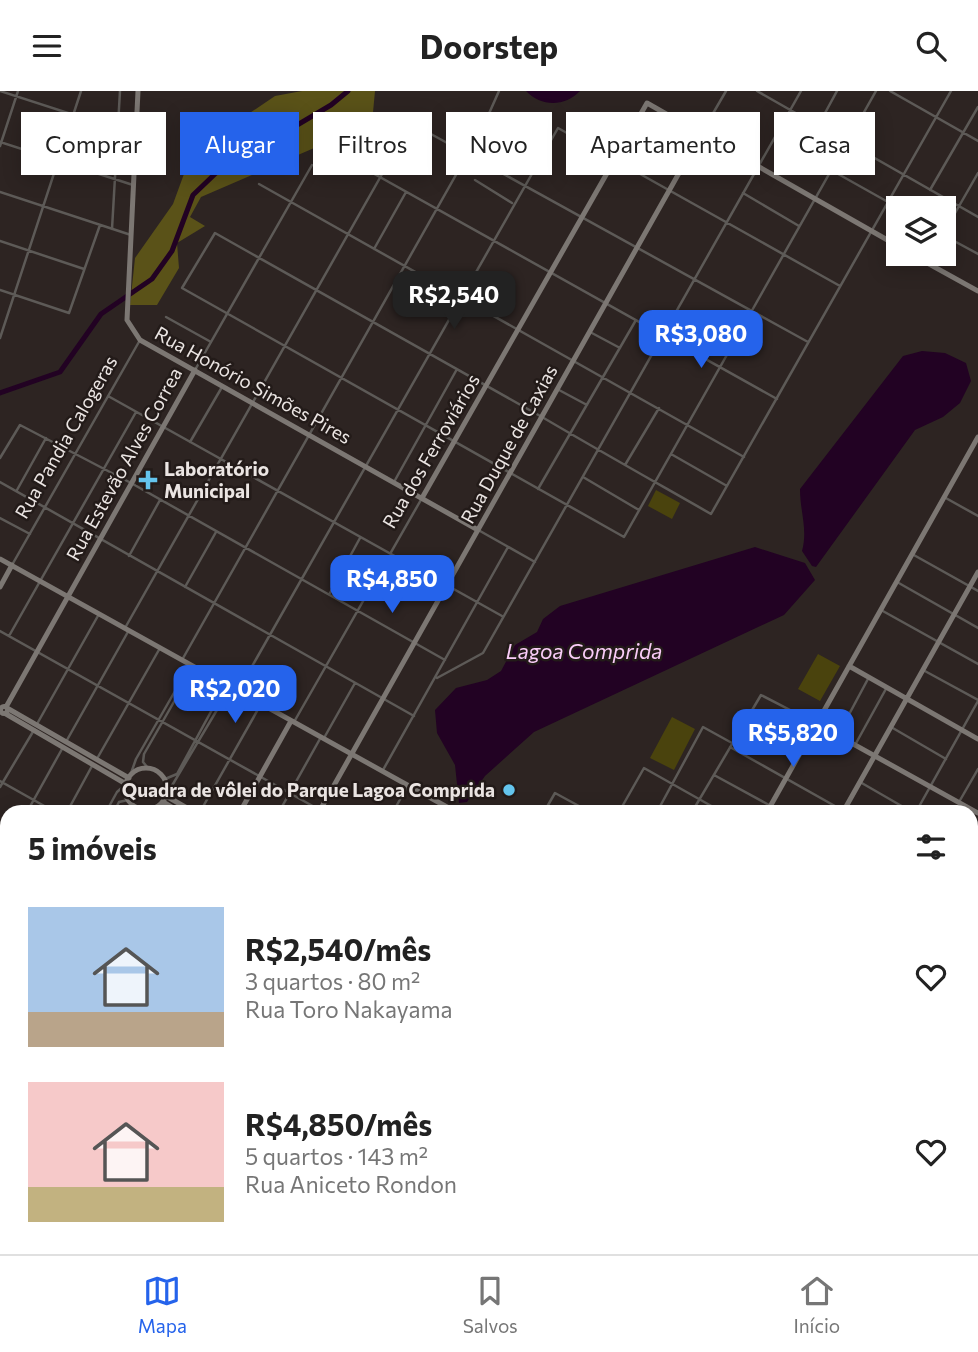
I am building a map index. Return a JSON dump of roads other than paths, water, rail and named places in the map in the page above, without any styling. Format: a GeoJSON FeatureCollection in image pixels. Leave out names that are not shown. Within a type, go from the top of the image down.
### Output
{"type":"FeatureCollection","features":[{"type":"Feature","properties":{"kind":"main road","name":"Rua Honório Simões Pires"},"geometry":{"type":"LineString","coordinates":[[137,112],[138,91]]}},
{"type":"Feature","properties":{"kind":"main road","name":"Rua dos Ferroviários"},"geometry":{"type":"LineString","coordinates":[[642,112],[647,103],[663,112]]}},
{"type":"Feature","properties":{"kind":"main road"},"geometry":{"type":"LineString","coordinates":[[760,167],[886,240]]}},
{"type":"Feature","properties":{"kind":"main road","name":"Rua Honório Simões Pires"},"geometry":{"type":"LineString","coordinates":[[134,175],[127,320],[140,340],[478,530]]}},
{"type":"Feature","properties":{"kind":"main road","name":"Rua dos Ferroviários"},"geometry":{"type":"LineString","coordinates":[[422,498],[606,175]]}},
{"type":"Feature","properties":{"kind":"main road","name":"Rua Duque de Caxias"},"geometry":{"type":"LineString","coordinates":[[323,805],[678,175]]}},
{"type":"Feature","properties":{"kind":"main road"},"geometry":{"type":"LineString","coordinates":[[932,266],[978,291]]}},
{"type":"Feature","properties":{"kind":"main road","name":"Rua Estevão Alves Correa"},"geometry":{"type":"LineString","coordinates":[[3,712],[195,370]]}},
{"type":"Feature","properties":{"kind":"main road"},"geometry":{"type":"LineString","coordinates":[[770,805],[978,439]]}},
{"type":"Feature","properties":{"kind":"main road"},"geometry":{"type":"LineString","coordinates":[[0,559],[443,805]]}},
{"type":"Feature","properties":{"kind":"main road","name":"Rua Pandia Calogeras"},"geometry":{"type":"LineString","coordinates":[[0,587],[12,565]]}},
{"type":"Feature","properties":{"kind":"main road"},"geometry":{"type":"LineString","coordinates":[[848,805],[978,572]]}},
{"type":"Feature","properties":{"kind":"main road"},"geometry":{"type":"LineString","coordinates":[[849,666],[978,739]]}},
{"type":"Feature","properties":{"kind":"main road"},"geometry":{"type":"LineString","coordinates":[[3,712],[67,740],[128,779]]}},
{"type":"Feature","properties":{"kind":"main road","name":"Rua dos Ferroviários"},"geometry":{"type":"LineString","coordinates":[[244,805],[293,721]]}},
{"type":"Feature","properties":{"kind":"main road"},"geometry":{"type":"LineString","coordinates":[[817,724],[964,805]]}},
{"type":"Feature","properties":{"kind":"main road"},"geometry":{"type":"LineString","coordinates":[[35,727],[63,748],[93,765],[128,779]]}},
{"type":"Feature","properties":{"kind":"main road"},"geometry":{"type":"LineString","coordinates":[[128,779],[148,768],[165,779],[167,795],[162,805]]}},
{"type":"Feature","properties":{"kind":"main road"},"geometry":{"type":"LineString","coordinates":[[128,779],[128,800],[134,805]]}},
{"type":"Feature","properties":{"kind":"main road"},"geometry":{"type":"LineString","coordinates":[[167,795],[183,805]]}},
{"type":"Feature","properties":{"kind":"street"},"geometry":{"type":"LineString","coordinates":[[1,91],[64,112]]}},
{"type":"Feature","properties":{"kind":"street"},"geometry":{"type":"LineString","coordinates":[[18,91],[0,143],[21,149]]}},
{"type":"Feature","properties":{"kind":"street"},"geometry":{"type":"LineString","coordinates":[[74,112],[81,91]]}},
{"type":"Feature","properties":{"kind":"street"},"geometry":{"type":"LineString","coordinates":[[119,112],[120,91]]}},
{"type":"Feature","properties":{"kind":"street"},"geometry":{"type":"LineString","coordinates":[[490,112],[499,91]]}},
{"type":"Feature","properties":{"kind":"street","name":"Rua Duque de Caxias"},"geometry":{"type":"LineString","coordinates":[[714,112],[726,91]]}},
{"type":"Feature","properties":{"kind":"street"},"geometry":{"type":"LineString","coordinates":[[757,91],[794,112]]}},
{"type":"Feature","properties":{"kind":"street"},"geometry":{"type":"LineString","coordinates":[[760,162],[801,91]]}},
{"type":"Feature","properties":{"kind":"street"},"geometry":{"type":"LineString","coordinates":[[826,112],[837,91]]}},
{"type":"Feature","properties":{"kind":"street"},"geometry":{"type":"LineString","coordinates":[[864,112],[876,91]]}},
{"type":"Feature","properties":{"kind":"street"},"geometry":{"type":"LineString","coordinates":[[890,91],[978,141]]}},
{"type":"Feature","properties":{"kind":"street"},"geometry":{"type":"LineString","coordinates":[[892,196],[951,91]]}},
{"type":"Feature","properties":{"kind":"street"},"geometry":{"type":"LineString","coordinates":[[930,190],[978,107]]}},
{"type":"Feature","properties":{"kind":"street"},"geometry":{"type":"LineString","coordinates":[[31,805],[99,685],[188,515],[411,123],[446,142]]}},
{"type":"Feature","properties":{"kind":"street"},"geometry":{"type":"LineString","coordinates":[[238,691],[523,184],[558,128],[566,133]]}},
{"type":"Feature","properties":{"kind":"street"},"geometry":{"type":"LineString","coordinates":[[875,158],[978,217]]}},
{"type":"Feature","properties":{"kind":"street","name":"Rua Estevão Alves Correa"},"geometry":{"type":"LineString","coordinates":[[195,370],[312,165]]}},
{"type":"Feature","properties":{"kind":"street"},"geometry":{"type":"LineString","coordinates":[[956,211],[978,173]]}},
{"type":"Feature","properties":{"kind":"street"},"geometry":{"type":"LineString","coordinates":[[0,338],[53,175]]}},
{"type":"Feature","properties":{"kind":"street"},"geometry":{"type":"LineString","coordinates":[[103,175],[134,185]]}},
{"type":"Feature","properties":{"kind":"street"},"geometry":{"type":"LineString","coordinates":[[112,229],[115,175]]}},
{"type":"Feature","properties":{"kind":"street"},"geometry":{"type":"LineString","coordinates":[[376,175],[777,399]]}},
{"type":"Feature","properties":{"kind":"street"},"geometry":{"type":"LineString","coordinates":[[182,660],[455,175]]}},
{"type":"Feature","properties":{"kind":"street"},"geometry":{"type":"LineString","coordinates":[[507,175],[808,342]]}},
{"type":"Feature","properties":{"kind":"street"},"geometry":{"type":"LineString","coordinates":[[642,175],[840,286]]}},
{"type":"Feature","properties":{"kind":"street"},"geometry":{"type":"LineString","coordinates":[[437,678],[483,653],[753,175]]}},
{"type":"Feature","properties":{"kind":"street"},"geometry":{"type":"LineString","coordinates":[[828,175],[688,425],[671,454],[655,482],[639,510],[624,537],[183,288],[215,233],[486,385],[570,434],[598,449],[625,465],[655,482],[712,514],[886,206]]}},
{"type":"Feature","properties":{"kind":"street"},"geometry":{"type":"LineString","coordinates":[[840,175],[886,201]]}},
{"type":"Feature","properties":{"kind":"street"},"geometry":{"type":"LineString","coordinates":[[475,180],[512,203]]}},
{"type":"Feature","properties":{"kind":"street"},"geometry":{"type":"LineString","coordinates":[[259,184],[744,457]]}},
{"type":"Feature","properties":{"kind":"street"},"geometry":{"type":"LineString","coordinates":[[0,192],[131,235]]}},
{"type":"Feature","properties":{"kind":"street"},"geometry":{"type":"LineString","coordinates":[[374,249],[406,192]]}},
{"type":"Feature","properties":{"kind":"street"},"geometry":{"type":"LineString","coordinates":[[743,193],[799,226]]}},
{"type":"Feature","properties":{"kind":"street"},"geometry":{"type":"LineString","coordinates":[[0,290],[69,313],[100,225]]}},
{"type":"Feature","properties":{"kind":"street"},"geometry":{"type":"LineString","coordinates":[[0,241],[85,269]]}},
{"type":"Feature","properties":{"kind":"street"},"geometry":{"type":"LineString","coordinates":[[956,241],[978,254]]}},
{"type":"Feature","properties":{"kind":"street"},"geometry":{"type":"LineString","coordinates":[[166,317],[211,342]]}},
{"type":"Feature","properties":{"kind":"street"},"geometry":{"type":"LineString","coordinates":[[538,489],[636,320]]}},
{"type":"Feature","properties":{"kind":"street"},"geometry":{"type":"LineString","coordinates":[[590,331],[620,348]]}},
{"type":"Feature","properties":{"kind":"street","name":"Rua Pandia Calogeras"},"geometry":{"type":"LineString","coordinates":[[12,565],[140,340]]}},
{"type":"Feature","properties":{"kind":"street"},"geometry":{"type":"LineString","coordinates":[[394,482],[457,369]]}},
{"type":"Feature","properties":{"kind":"street"},"geometry":{"type":"LineString","coordinates":[[190,442],[223,385]]}},
{"type":"Feature","properties":{"kind":"street"},"geometry":{"type":"LineString","coordinates":[[557,389],[587,405]]}},
{"type":"Feature","properties":{"kind":"street"},"geometry":{"type":"LineString","coordinates":[[108,396],[504,617]]}},
{"type":"Feature","properties":{"kind":"street"},"geometry":{"type":"LineString","coordinates":[[625,465],[659,408]]}},
{"type":"Feature","properties":{"kind":"street"},"geometry":{"type":"LineString","coordinates":[[9,636],[136,412]]}},
{"type":"Feature","properties":{"kind":"street"},"geometry":{"type":"LineString","coordinates":[[0,458],[20,425],[104,468],[445,660]]}},
{"type":"Feature","properties":{"kind":"street"},"geometry":{"type":"LineString","coordinates":[[16,491],[46,438]]}},
{"type":"Feature","properties":{"kind":"street"},"geometry":{"type":"LineString","coordinates":[[671,454],[727,486]]}},
{"type":"Feature","properties":{"kind":"street"},"geometry":{"type":"LineString","coordinates":[[583,477],[639,510]]}},
{"type":"Feature","properties":{"kind":"street"},"geometry":{"type":"LineString","coordinates":[[0,488],[1,483],[414,716]]}},
{"type":"Feature","properties":{"kind":"street"},"geometry":{"type":"LineString","coordinates":[[944,497],[978,516]]}},
{"type":"Feature","properties":{"kind":"street","name":"Rua dos Ferroviários"},"geometry":{"type":"LineString","coordinates":[[293,721],[422,498]]}},
{"type":"Feature","properties":{"kind":"street"},"geometry":{"type":"LineString","coordinates":[[129,556],[160,499]]}},
{"type":"Feature","properties":{"kind":"street"},"geometry":{"type":"LineString","coordinates":[[0,518],[30,534]]}},
{"type":"Feature","properties":{"kind":"street","name":"Rua Honório Simões Pires"},"geometry":{"type":"LineString","coordinates":[[478,530],[535,562]]}},
{"type":"Feature","properties":{"kind":"street"},"geometry":{"type":"LineString","coordinates":[[185,587],[216,531]]}},
{"type":"Feature","properties":{"kind":"street"},"geometry":{"type":"LineString","coordinates":[[329,593],[360,537]]}},
{"type":"Feature","properties":{"kind":"street"},"geometry":{"type":"LineString","coordinates":[[382,771],[437,678],[508,547]]}},
{"type":"Feature","properties":{"kind":"street"},"geometry":{"type":"LineString","coordinates":[[912,554],[978,591]]}},
{"type":"Feature","properties":{"kind":"street"},"geometry":{"type":"LineString","coordinates":[[897,582],[978,628]]}},
{"type":"Feature","properties":{"kind":"street"},"geometry":{"type":"LineString","coordinates":[[881,610],[978,664]]}},
{"type":"Feature","properties":{"kind":"street"},"geometry":{"type":"LineString","coordinates":[[0,787],[99,614]]}},
{"type":"Feature","properties":{"kind":"street"},"geometry":{"type":"LineString","coordinates":[[0,631],[310,805]]}},
{"type":"Feature","properties":{"kind":"street"},"geometry":{"type":"LineString","coordinates":[[71,805],[160,648]]}},
{"type":"Feature","properties":{"kind":"street"},"geometry":{"type":"LineString","coordinates":[[110,805],[128,779],[192,666]]}},
{"type":"Feature","properties":{"kind":"street"},"geometry":{"type":"LineString","coordinates":[[918,805],[978,701],[923,670]]}},
{"type":"Feature","properties":{"kind":"street"},"geometry":{"type":"LineString","coordinates":[[838,735],[869,677]]}},
{"type":"Feature","properties":{"kind":"street"},"geometry":{"type":"LineString","coordinates":[[283,805],[355,683]]}},
{"type":"Feature","properties":{"kind":"street"},"geometry":{"type":"LineString","coordinates":[[167,795],[228,686]]}},
{"type":"Feature","properties":{"kind":"street"},"geometry":{"type":"LineString","coordinates":[[855,745],[887,687]]}},
{"type":"Feature","properties":{"kind":"street"},"geometry":{"type":"LineString","coordinates":[[696,805],[763,695],[817,724]]}},
{"type":"Feature","properties":{"kind":"street"},"geometry":{"type":"LineString","coordinates":[[204,805],[261,704]]}},
{"type":"Feature","properties":{"kind":"street"},"geometry":{"type":"LineString","coordinates":[[148,768],[143,759],[161,720]]}},
{"type":"Feature","properties":{"kind":"street"},"geometry":{"type":"LineString","coordinates":[[746,720],[801,751]]}},
{"type":"Feature","properties":{"kind":"street"},"geometry":{"type":"LineString","coordinates":[[661,805],[703,727],[732,743]]}},
{"type":"Feature","properties":{"kind":"street"},"geometry":{"type":"LineString","coordinates":[[891,727],[946,759]]}},
{"type":"Feature","properties":{"kind":"street"},"geometry":{"type":"LineString","coordinates":[[165,779],[177,773],[197,740]]}},
{"type":"Feature","properties":{"kind":"street"},"geometry":{"type":"LineString","coordinates":[[730,747],[832,805]]}},
{"type":"Feature","properties":{"kind":"street"},"geometry":{"type":"LineString","coordinates":[[623,805],[644,768],[710,805]]}},
{"type":"Feature","properties":{"kind":"street"},"geometry":{"type":"LineString","coordinates":[[959,802],[978,769]]}},
{"type":"Feature","properties":{"kind":"street"},"geometry":{"type":"LineString","coordinates":[[714,775],[762,805]]}},
{"type":"Feature","properties":{"kind":"street"},"geometry":{"type":"LineString","coordinates":[[1,782],[43,805]]}},
{"type":"Feature","properties":{"kind":"street"},"geometry":{"type":"LineString","coordinates":[[860,782],[901,805]]}},
{"type":"Feature","properties":{"kind":"street"},"geometry":{"type":"LineString","coordinates":[[397,805],[408,786]]}},
{"type":"Feature","properties":{"kind":"street"},"geometry":{"type":"LineString","coordinates":[[548,805],[555,793],[577,805]]}},
{"type":"Feature","properties":{"kind":"street"},"geometry":{"type":"LineString","coordinates":[[118,805],[128,800]]}},
{"type":"Feature","properties":{"kind":"water"},"geometry":{"type":"Polygon","coordinates":[[[526,91],[580,91],[567,100],[553,103],[539,100],[526,91]]]}},
{"type":"Feature","properties":{"kind":"water"},"geometry":{"type":"Polygon","coordinates":[[[922,351],[945,353],[966,363],[971,381],[960,403],[943,417],[915,430],[816,567],[812,566],[802,551],[804,528],[800,489],[903,356],[922,351]]]}},
{"type":"Feature","properties":{"kind":"water","name":"Lagoa Comprida"},"geometry":{"type":"Polygon","coordinates":[[[755,547],[805,563],[815,580],[784,615],[534,732],[485,776],[467,802],[459,803],[455,765],[437,733],[435,710],[456,688],[487,680],[501,671],[515,645],[537,632],[543,619],[560,606],[755,547]]]}},
{"type":"Feature","properties":{"kind":"waterway"},"geometry":{"type":"LineString","coordinates":[[0,393],[60,372],[101,314],[152,279],[172,251],[193,195],[216,173],[331,105],[348,91]]}},
{"type":"Feature","properties":{"kind":"place","name":"Laboratório Municipal"},"geometry":{"type":"Point","coordinates":[148,480]}},
{"type":"Feature","properties":{"kind":"place","name":"Quadra de vôlei do Parque Lagoa Comprida"},"geometry":{"type":"Point","coordinates":[509,790]}}]}
